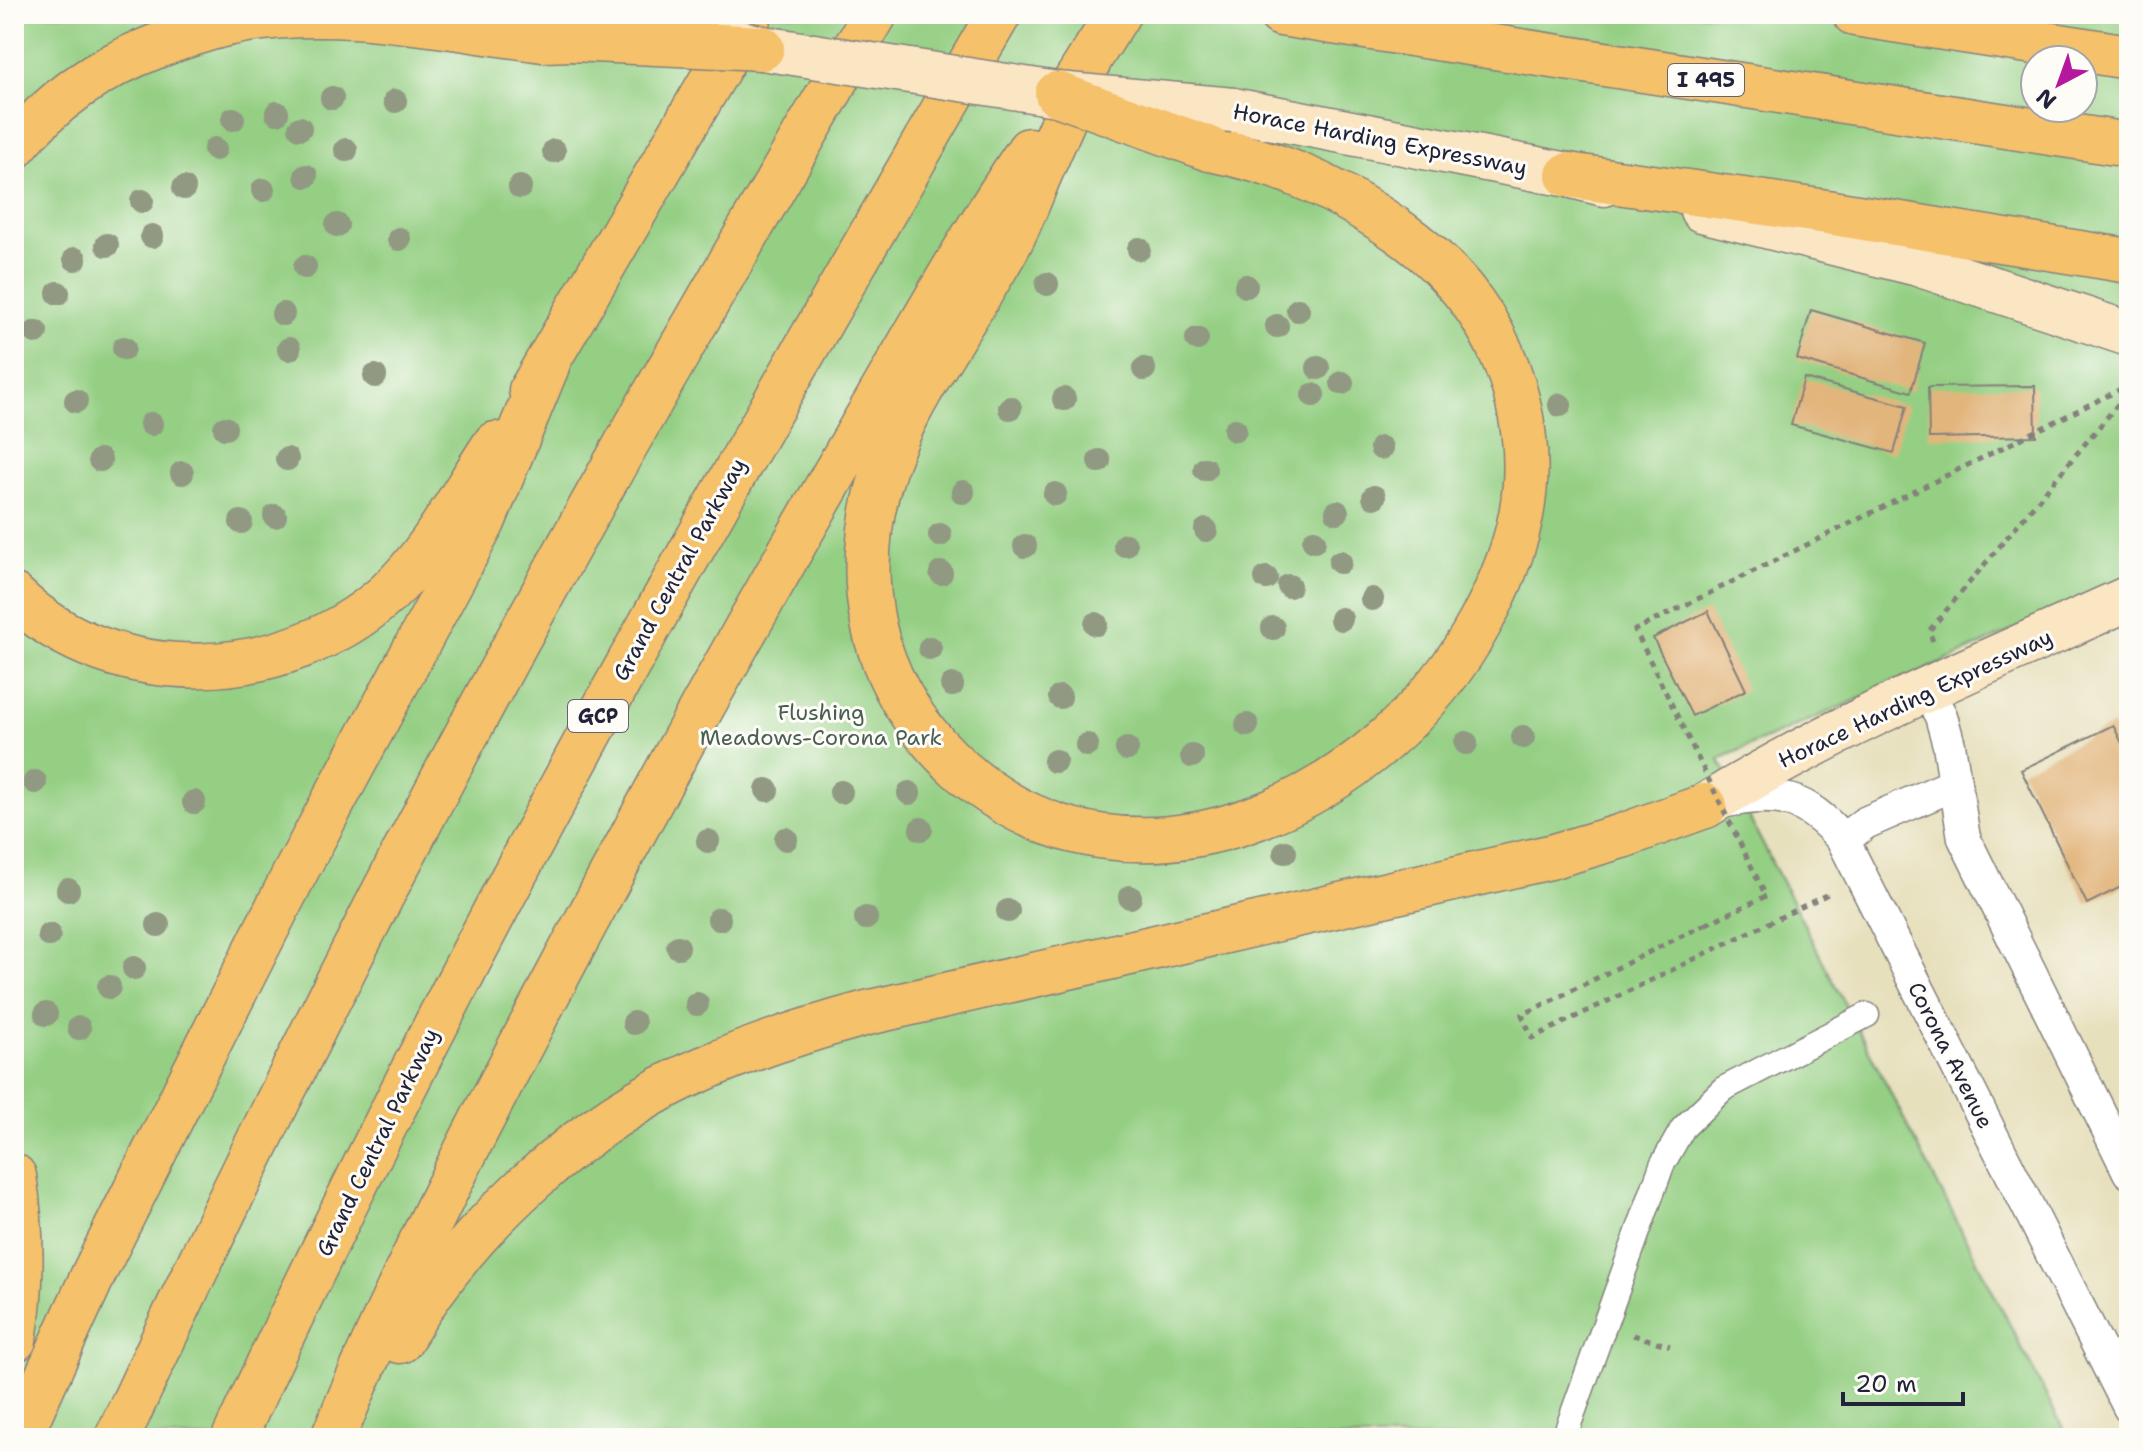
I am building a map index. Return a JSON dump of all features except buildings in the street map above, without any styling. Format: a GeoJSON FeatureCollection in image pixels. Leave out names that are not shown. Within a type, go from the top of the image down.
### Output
{"type":"FeatureCollection","features":[{"type":"Feature","properties":{"kind":"highway"},"geometry":{"type":"LineString","coordinates":[[117,1438],[273,1110],[467,734],[651,399],[875,14]]}},
{"type":"Feature","properties":{"kind":"highway","name":"Grand Central Parkway"},"geometry":{"type":"LineString","coordinates":[[234,1438],[369,1156],[571,765],[778,393],[999,14]]}},
{"type":"Feature","properties":{"kind":"highway"},"geometry":{"type":"LineString","coordinates":[[333,1438],[365,1361],[498,1088],[709,693],[807,518],[983,218],[1072,79],[1118,14]]}},
{"type":"Feature","properties":{"kind":"highway","name":"I 495"},"geometry":{"type":"LineString","coordinates":[[1282,14],[2129,145]]}},
{"type":"Feature","properties":{"kind":"highway"},"geometry":{"type":"LineString","coordinates":[[1855,14],[2129,57]]}},
{"type":"Feature","properties":{"kind":"highway"},"geometry":{"type":"LineString","coordinates":[[14,147],[58,101],[97,73],[139,53],[228,23],[276,17],[363,17],[543,40],[756,31]]}},
{"type":"Feature","properties":{"kind":"highway"},"geometry":{"type":"LineString","coordinates":[[14,596],[55,626],[94,646],[167,665],[250,661],[292,651],[330,634],[364,613],[413,567],[547,366],[756,31]]}},
{"type":"Feature","properties":{"kind":"highway"},"geometry":{"type":"LineString","coordinates":[[1072,79],[1210,149],[1265,161],[1345,195],[1424,249],[1454,277],[1498,341],[1522,418],[1526,456],[1525,493],[1519,533],[1505,574],[1450,672],[1422,707],[1364,759],[1326,784],[1243,823],[1168,839],[1078,832],[1039,818],[1000,798],[965,774],[908,712],[876,641],[868,603],[870,526],[877,492],[904,421],[1011,242],[1072,79]]}},
{"type":"Feature","properties":{"kind":"highway"},"geometry":{"type":"LineString","coordinates":[[1568,175],[2129,261]]}},
{"type":"Feature","properties":{"kind":"highway"},"geometry":{"type":"LineString","coordinates":[[19,1438],[94,1273],[301,861],[483,522],[547,366]]}},
{"type":"Feature","properties":{"kind":"highway"},"geometry":{"type":"LineString","coordinates":[[347,1438],[430,1294],[491,1220],[525,1186],[595,1131],[703,1068],[783,1038],[867,1013],[1550,857],[1622,836],[1705,806]]}},
{"type":"Feature","properties":{"kind":"highway"},"geometry":{"type":"LineString","coordinates":[[14,1176],[23,1270],[14,1340]]}},
{"type":"Feature","properties":{"kind":"main road","name":"Horace Harding Expressway"},"geometry":{"type":"LineString","coordinates":[[616,14],[756,31],[1072,79],[1568,175],[1918,264],[2129,334]]}},
{"type":"Feature","properties":{"kind":"main road","name":"Horace Harding Expressway"},"geometry":{"type":"LineString","coordinates":[[1705,806],[1761,771],[1927,690],[2129,598]]}},
{"type":"Feature","properties":{"kind":"street"},"geometry":{"type":"LineString","coordinates":[[1927,690],[1941,716],[1949,745],[1964,838],[2129,1172]]}},
{"type":"Feature","properties":{"kind":"street"},"geometry":{"type":"LineString","coordinates":[[1843,840],[1865,823],[1955,784]]}},
{"type":"Feature","properties":{"kind":"street","name":"Corona Avenue"},"geometry":{"type":"LineString","coordinates":[[1705,806],[1742,798],[1781,798],[1809,806],[1843,840],[2129,1407]]}},
{"type":"Feature","properties":{"kind":"street"},"geometry":{"type":"LineString","coordinates":[[1564,1438],[1662,1165],[1683,1128],[1723,1089],[1867,1015]]}},
{"type":"Feature","properties":{"kind":"path"},"geometry":{"type":"LineString","coordinates":[[1826,895],[1532,1038],[1522,1015],[1766,896],[1635,630],[2129,385]]}},
{"type":"Feature","properties":{"kind":"path"},"geometry":{"type":"LineString","coordinates":[[1935,644],[1929,631],[2129,391]]}},
{"type":"Feature","properties":{"kind":"green space","name":"Flushing Meadows-Corona Park"},"geometry":{"type":"Polygon","coordinates":[[[14,14],[2129,14],[2129,577],[1924,671],[1719,759],[2068,1438],[14,1438],[14,14]]]}}]}
